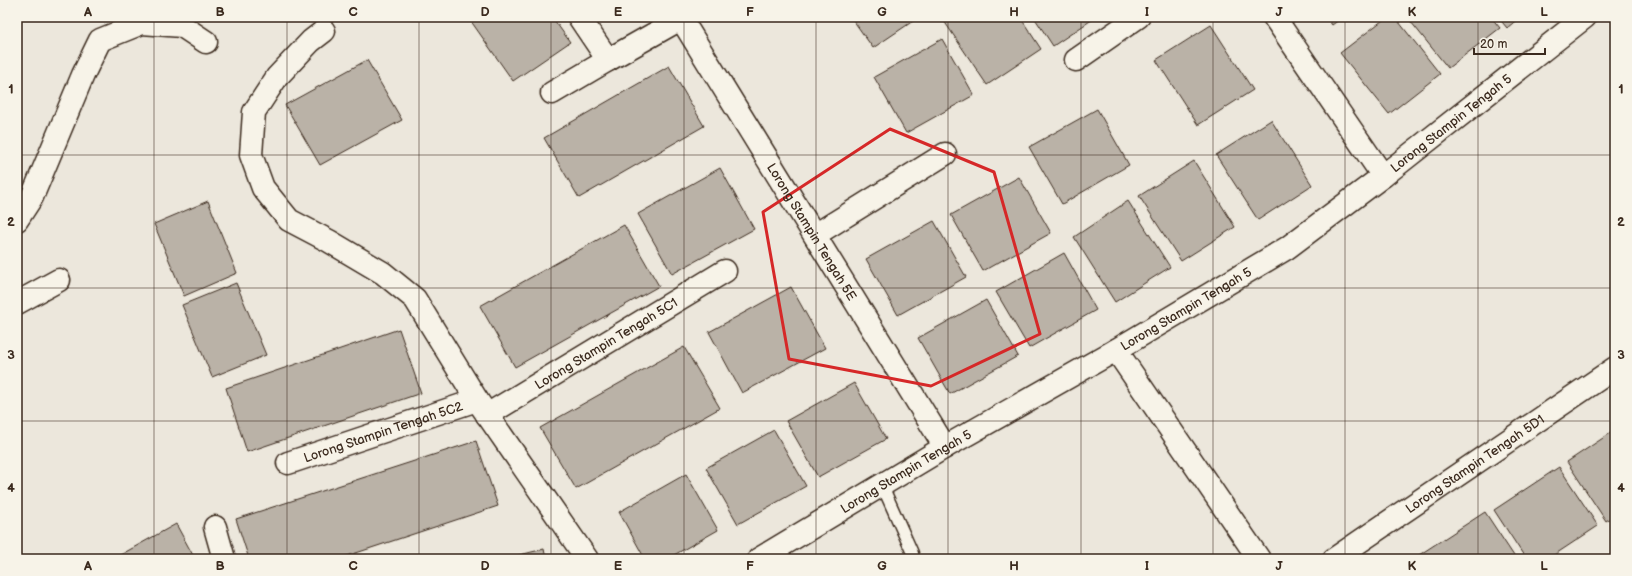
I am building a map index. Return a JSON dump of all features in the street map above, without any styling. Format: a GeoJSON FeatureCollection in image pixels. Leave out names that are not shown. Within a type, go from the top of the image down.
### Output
{"type":"FeatureCollection","features":[{"type":"Feature","properties":{"kind":"street"},"geometry":{"type":"LineString","coordinates":[[579,17],[608,60]]}},
{"type":"Feature","properties":{"kind":"street"},"geometry":{"type":"LineString","coordinates":[[552,93],[682,17]]}},
{"type":"Feature","properties":{"kind":"street","name":"Lorong Stampin Tengah 5E"},"geometry":{"type":"LineString","coordinates":[[682,17],[945,447]]}},
{"type":"Feature","properties":{"kind":"street"},"geometry":{"type":"LineString","coordinates":[[1076,60],[1138,17]]}},
{"type":"Feature","properties":{"kind":"street"},"geometry":{"type":"LineString","coordinates":[[1274,17],[1383,176]]}},
{"type":"Feature","properties":{"kind":"street","name":"Lorong Stampin Tengah 5"},"geometry":{"type":"LineString","coordinates":[[759,559],[945,447],[1116,350],[1286,248],[1383,176],[1585,17]]}},
{"type":"Feature","properties":{"kind":"street"},"geometry":{"type":"LineString","coordinates":[[17,220],[32,197],[83,75],[100,40],[142,24],[182,26],[206,42]]}},
{"type":"Feature","properties":{"kind":"street"},"geometry":{"type":"LineString","coordinates":[[324,31],[311,41],[277,77],[254,112],[251,155],[263,188],[289,220],[329,241],[383,273],[415,300],[482,407],[587,559]]}},
{"type":"Feature","properties":{"kind":"street"},"geometry":{"type":"LineString","coordinates":[[815,235],[945,154]]}},
{"type":"Feature","properties":{"kind":"street","name":"Lorong Stampin Tengah 5C1"},"geometry":{"type":"LineString","coordinates":[[482,407],[725,271]]}},
{"type":"Feature","properties":{"kind":"street"},"geometry":{"type":"LineString","coordinates":[[17,303],[59,280]]}},
{"type":"Feature","properties":{"kind":"street"},"geometry":{"type":"LineString","coordinates":[[1116,350],[1259,559]]}},
{"type":"Feature","properties":{"kind":"street","name":"Lorong Stampin Tengah 5D1"},"geometry":{"type":"LineString","coordinates":[[1334,559],[1615,368]]}},
{"type":"Feature","properties":{"kind":"street","name":"Lorong Stampin Tengah 5C2"},"geometry":{"type":"LineString","coordinates":[[288,464],[482,407]]}},
{"type":"Feature","properties":{"kind":"street"},"geometry":{"type":"LineString","coordinates":[[215,527],[224,559]]}},
{"type":"Feature","properties":{"kind":"lane"},"geometry":{"type":"LineString","coordinates":[[882,485],[914,559]]}},
{"type":"Feature","properties":{"kind":"highlighted area"},"geometry":{"type":"Polygon","coordinates":[[[890,129],[994,172],[1040,334],[931,386],[789,359],[763,212],[890,129]]]}},
{"type":"Feature","properties":{"kind":"building"},"geometry":{"type":"Polygon","coordinates":[[[468,17],[552,17],[570,42],[513,81],[468,17]]]}},
{"type":"Feature","properties":{"kind":"building"},"geometry":{"type":"Polygon","coordinates":[[[851,17],[919,17],[873,48],[851,17]]]}},
{"type":"Feature","properties":{"kind":"building"},"geometry":{"type":"Polygon","coordinates":[[[950,17],[1020,17],[1041,49],[987,85],[944,21],[950,17]]]}},
{"type":"Feature","properties":{"kind":"building"},"geometry":{"type":"Polygon","coordinates":[[[1034,17],[1096,17],[1053,46],[1034,17]]]}},
{"type":"Feature","properties":{"kind":"building"},"geometry":{"type":"Polygon","coordinates":[[[1326,17],[1343,17],[1332,25],[1326,17]]]}},
{"type":"Feature","properties":{"kind":"building"},"geometry":{"type":"Polygon","coordinates":[[[1387,17],[1395,17],[1440,74],[1389,114],[1340,53],[1387,17]]]}},
{"type":"Feature","properties":{"kind":"building"},"geometry":{"type":"Polygon","coordinates":[[[1407,17],[1491,17],[1500,28],[1448,68],[1407,17]]]}},
{"type":"Feature","properties":{"kind":"building"},"geometry":{"type":"Polygon","coordinates":[[[1498,17],[1520,17],[1507,28],[1498,17]]]}},
{"type":"Feature","properties":{"kind":"building"},"geometry":{"type":"Polygon","coordinates":[[[1211,25],[1253,90],[1198,125],[1156,60],[1211,25]]]}},
{"type":"Feature","properties":{"kind":"building"},"geometry":{"type":"Polygon","coordinates":[[[942,39],[974,95],[906,133],[874,77],[942,39]]]}},
{"type":"Feature","properties":{"kind":"building"},"geometry":{"type":"Polygon","coordinates":[[[367,60],[402,120],[320,165],[285,105],[367,60]]]}},
{"type":"Feature","properties":{"kind":"building"},"geometry":{"type":"Polygon","coordinates":[[[669,66],[704,126],[579,198],[544,138],[669,66]]]}},
{"type":"Feature","properties":{"kind":"building"},"geometry":{"type":"Polygon","coordinates":[[[1097,109],[1129,165],[1062,204],[1029,147],[1097,109]]]}},
{"type":"Feature","properties":{"kind":"building"},"geometry":{"type":"Polygon","coordinates":[[[1271,120],[1312,185],[1258,220],[1216,155],[1271,120]]]}},
{"type":"Feature","properties":{"kind":"building"},"geometry":{"type":"Polygon","coordinates":[[[1194,161],[1235,227],[1181,261],[1139,196],[1194,161]]]}},
{"type":"Feature","properties":{"kind":"building"},"geometry":{"type":"Polygon","coordinates":[[[720,168],[754,229],[672,274],[638,214],[720,168]]]}},
{"type":"Feature","properties":{"kind":"building"},"geometry":{"type":"Polygon","coordinates":[[[1019,177],[1051,233],[983,271],[951,215],[1019,177]]]}},
{"type":"Feature","properties":{"kind":"building"},"geometry":{"type":"Polygon","coordinates":[[[208,201],[237,273],[184,296],[154,224],[208,201]]]}},
{"type":"Feature","properties":{"kind":"building"},"geometry":{"type":"Polygon","coordinates":[[[1128,201],[1170,267],[1115,302],[1074,237],[1128,201]]]}},
{"type":"Feature","properties":{"kind":"building"},"geometry":{"type":"Polygon","coordinates":[[[934,221],[966,277],[898,315],[866,259],[934,221]]]}},
{"type":"Feature","properties":{"kind":"building"},"geometry":{"type":"Polygon","coordinates":[[[624,225],[659,286],[515,367],[480,306],[624,225]]]}},
{"type":"Feature","properties":{"kind":"building"},"geometry":{"type":"Polygon","coordinates":[[[1064,253],[1096,310],[1029,348],[996,292],[1064,253]]]}},
{"type":"Feature","properties":{"kind":"building"},"geometry":{"type":"Polygon","coordinates":[[[236,283],[266,355],[212,377],[182,305],[236,283]]]}},
{"type":"Feature","properties":{"kind":"building"},"geometry":{"type":"Polygon","coordinates":[[[791,287],[825,348],[742,393],[709,332],[791,287]]]}},
{"type":"Feature","properties":{"kind":"building"},"geometry":{"type":"Polygon","coordinates":[[[986,300],[1018,356],[950,394],[918,338],[986,300]]]}},
{"type":"Feature","properties":{"kind":"building"},"geometry":{"type":"Polygon","coordinates":[[[399,329],[421,393],[247,452],[226,388],[399,329]]]}},
{"type":"Feature","properties":{"kind":"building"},"geometry":{"type":"Polygon","coordinates":[[[684,347],[720,408],[576,489],[540,428],[684,347]]]}},
{"type":"Feature","properties":{"kind":"building"},"geometry":{"type":"Polygon","coordinates":[[[854,383],[886,439],[818,477],[786,421],[854,383]]]}},
{"type":"Feature","properties":{"kind":"building"},"geometry":{"type":"Polygon","coordinates":[[[774,430],[806,486],[738,524],[706,468],[774,430]]]}},
{"type":"Feature","properties":{"kind":"building"},"geometry":{"type":"Polygon","coordinates":[[[1615,430],[1615,515],[1606,521],[1567,462],[1615,430]]]}},
{"type":"Feature","properties":{"kind":"building"},"geometry":{"type":"Polygon","coordinates":[[[476,441],[498,506],[338,559],[249,559],[236,519],[476,441]]]}},
{"type":"Feature","properties":{"kind":"building"},"geometry":{"type":"Polygon","coordinates":[[[1559,467],[1598,526],[1548,559],[1526,559],[1494,510],[1559,467]]]}},
{"type":"Feature","properties":{"kind":"building"},"geometry":{"type":"Polygon","coordinates":[[[686,474],[718,530],[667,559],[645,559],[619,512],[686,474]]]}},
{"type":"Feature","properties":{"kind":"building"},"geometry":{"type":"Polygon","coordinates":[[[1485,512],[1516,559],[1422,559],[1419,555],[1485,512]]]}},
{"type":"Feature","properties":{"kind":"building"},"geometry":{"type":"Polygon","coordinates":[[[176,524],[195,559],[113,559],[176,524]]]}},
{"type":"Feature","properties":{"kind":"building"},"geometry":{"type":"Polygon","coordinates":[[[544,549],[546,559],[503,559],[544,549]]]}}]}
